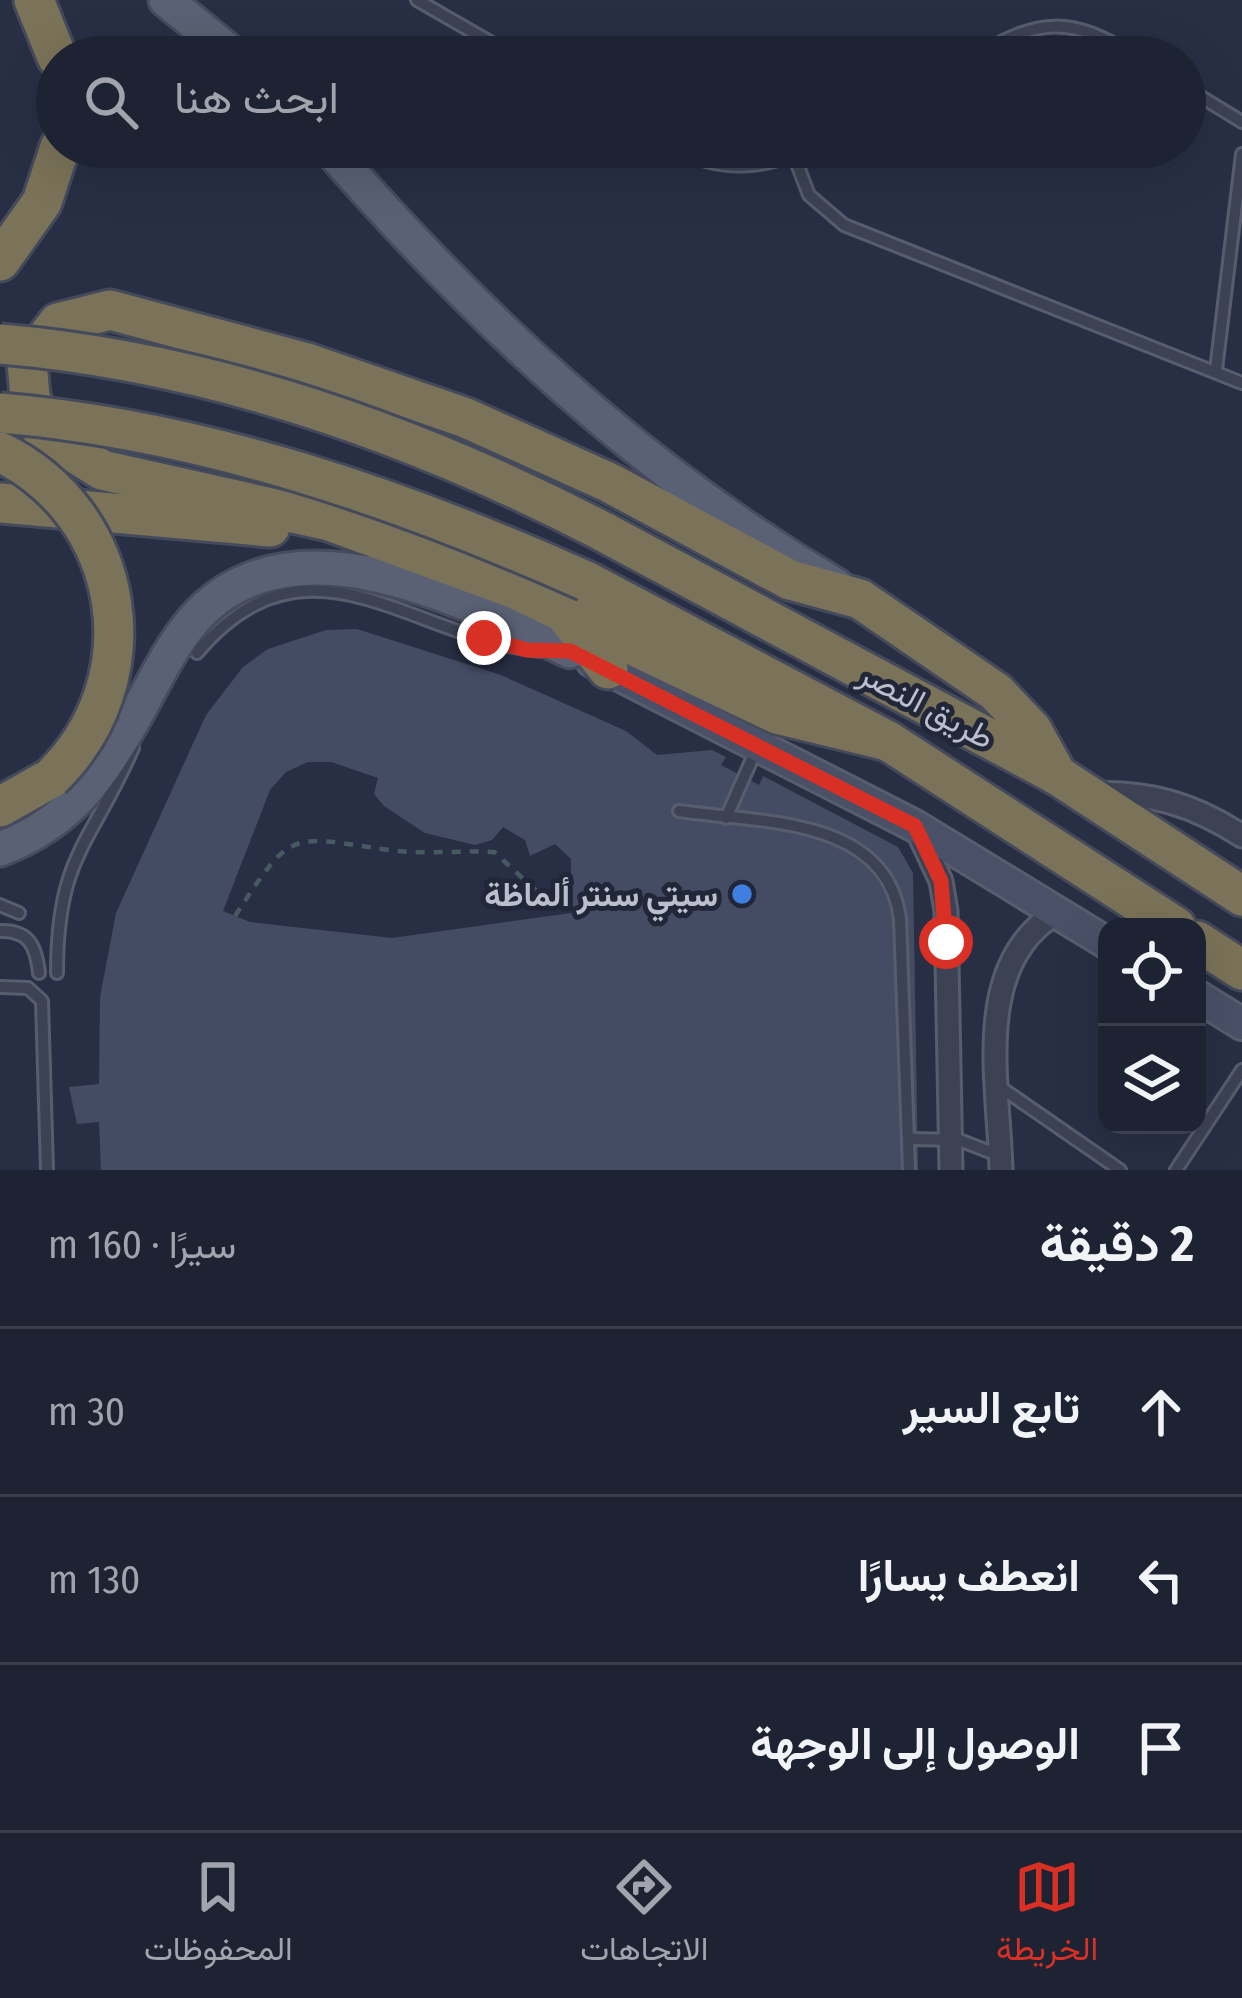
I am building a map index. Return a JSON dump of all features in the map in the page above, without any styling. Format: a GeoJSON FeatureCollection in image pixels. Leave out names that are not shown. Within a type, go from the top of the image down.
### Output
{"type":"FeatureCollection","features":[{"type":"Feature","properties":{"kind":"highway"},"geometry":{"type":"LineString","coordinates":[[34,0],[49,36]]}},
{"type":"Feature","properties":{"kind":"highway"},"geometry":{"type":"LineString","coordinates":[[0,261],[42,202],[53,168]]}},
{"type":"Feature","properties":{"kind":"highway"},"geometry":{"type":"LineString","coordinates":[[573,595],[275,506],[129,478],[72,455],[43,433],[30,397],[27,363],[58,322],[110,310],[207,334],[466,418],[610,482],[769,570],[860,599],[997,692],[1071,784]]}},
{"type":"Feature","properties":{"kind":"highway","name":"طريق النصر"},"geometry":{"type":"LineString","coordinates":[[0,344],[165,370],[316,409],[462,463],[602,531],[1071,784],[1242,896]]}},
{"type":"Feature","properties":{"kind":"highway"},"geometry":{"type":"LineString","coordinates":[[0,413],[136,432],[255,459],[423,512],[573,595],[608,669]]}},
{"type":"Feature","properties":{"kind":"highway"},"geometry":{"type":"LineString","coordinates":[[0,452],[46,481],[78,516],[102,558],[114,604],[114,652],[95,722],[51,778],[0,807]]}},
{"type":"Feature","properties":{"kind":"highway"},"geometry":{"type":"LineString","coordinates":[[0,503],[381,540]]}},
{"type":"Feature","properties":{"kind":"highway","name":"طريق النصر"},"geometry":{"type":"LineString","coordinates":[[573,595],[888,741],[1162,918]]}},
{"type":"Feature","properties":{"kind":"highway"},"geometry":{"type":"LineString","coordinates":[[1206,946],[1242,970]]}},
{"type":"Feature","properties":{"kind":"main road"},"geometry":{"type":"LineString","coordinates":[[166,0],[210,36]]}},
{"type":"Feature","properties":{"kind":"main road"},"geometry":{"type":"LineString","coordinates":[[347,168],[460,294],[573,398],[800,564],[860,599]]}},
{"type":"Feature","properties":{"kind":"main road"},"geometry":{"type":"LineString","coordinates":[[0,848],[37,835],[69,813],[110,762],[178,639],[215,600],[263,576],[312,570],[414,584],[570,651]]}},
{"type":"Feature","properties":{"kind":"street"},"geometry":{"type":"LineString","coordinates":[[570,651],[915,826],[1098,938]]}},
{"type":"Feature","properties":{"kind":"street"},"geometry":{"type":"LineString","coordinates":[[1071,784],[1163,798],[1200,810],[1242,836]]}},
{"type":"Feature","properties":{"kind":"street"},"geometry":{"type":"LineString","coordinates":[[915,826],[936,867],[946,911],[951,1170]]}},
{"type":"Feature","properties":{"kind":"street"},"geometry":{"type":"LineString","coordinates":[[1001,1163],[998,1011],[1004,972],[1024,937],[1056,913]]}},
{"type":"Feature","properties":{"kind":"street"},"geometry":{"type":"LineString","coordinates":[[1206,1002],[1242,1024]]}},
{"type":"Feature","properties":{"kind":"lane"},"geometry":{"type":"LineString","coordinates":[[417,0],[480,36]]}},
{"type":"Feature","properties":{"kind":"lane"},"geometry":{"type":"LineString","coordinates":[[1018,36],[1055,23],[1079,25],[1096,36]]}},
{"type":"Feature","properties":{"kind":"lane"},"geometry":{"type":"LineString","coordinates":[[1206,100],[1242,122]]}},
{"type":"Feature","properties":{"kind":"lane"},"geometry":{"type":"LineString","coordinates":[[1216,370],[1242,154]]}},
{"type":"Feature","properties":{"kind":"lane"},"geometry":{"type":"LineString","coordinates":[[799,168],[809,195],[844,225],[1242,383]]}},
{"type":"Feature","properties":{"kind":"lane"},"geometry":{"type":"LineString","coordinates":[[197,653],[226,623],[261,602],[322,588],[369,598],[505,645],[570,651]]}},
{"type":"Feature","properties":{"kind":"lane"},"geometry":{"type":"LineString","coordinates":[[57,973],[59,905],[69,866],[124,770],[149,691]]}},
{"type":"Feature","properties":{"kind":"lane"},"geometry":{"type":"LineString","coordinates":[[726,818],[759,743]]}},
{"type":"Feature","properties":{"kind":"lane"},"geometry":{"type":"LineString","coordinates":[[679,811],[846,840],[879,863],[890,880],[900,919],[909,1170]]}},
{"type":"Feature","properties":{"kind":"lane"},"geometry":{"type":"LineString","coordinates":[[0,905],[19,913]]}},
{"type":"Feature","properties":{"kind":"lane"},"geometry":{"type":"LineString","coordinates":[[0,931],[26,937],[37,952],[39,973]]}},
{"type":"Feature","properties":{"kind":"lane"},"geometry":{"type":"LineString","coordinates":[[0,987],[28,988],[42,1001],[47,1170]]}},
{"type":"Feature","properties":{"kind":"lane"},"geometry":{"type":"LineString","coordinates":[[1176,1170],[1242,1070]]}},
{"type":"Feature","properties":{"kind":"lane"},"geometry":{"type":"LineString","coordinates":[[1000,1088],[1120,1170]]}},
{"type":"Feature","properties":{"kind":"lane"},"geometry":{"type":"LineString","coordinates":[[909,1139],[950,1139],[1001,1163]]}},
{"type":"Feature","properties":{"kind":"path"},"geometry":{"type":"LineString","coordinates":[[235,916],[274,859],[297,844],[324,838],[415,853],[494,852],[506,858],[528,886],[571,904]]}},
{"type":"Feature","properties":{"kind":"building","name":"سيتي سنتر ألماظة"},"geometry":{"type":"Polygon","coordinates":[[[357,629],[501,675],[626,731],[657,755],[712,750],[726,757],[721,765],[759,785],[763,776],[898,847],[913,873],[918,1170],[101,1170],[99,1122],[77,1124],[69,1087],[99,1084],[100,997],[116,913],[206,715],[243,667],[268,649],[326,630],[357,629]],[[308,762],[286,772],[270,790],[223,911],[250,922],[392,938],[571,913],[571,859],[555,844],[530,856],[525,840],[503,827],[492,840],[475,845],[425,833],[384,806],[374,794],[378,778],[331,762],[308,762]]]}},
{"type":"Feature","properties":{"kind":"place","name":"سيتي سنتر ألماظة"},"geometry":{"type":"Point","coordinates":[742,894]}},
{"type":"Feature","properties":{"kind":"route"},"geometry":{"type":"LineString","coordinates":[[484,638],[527,650],[570,651],[915,826],[941,881],[946,942]]}}]}
